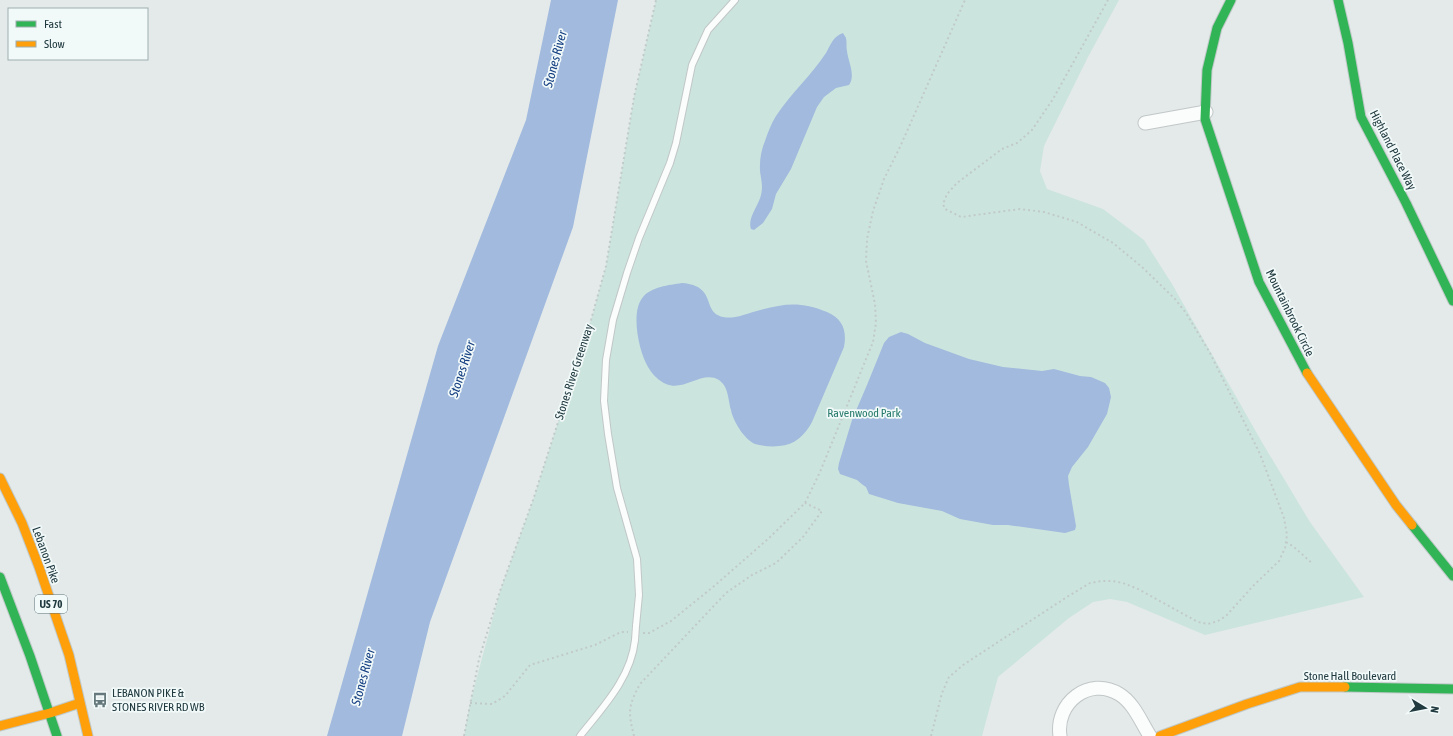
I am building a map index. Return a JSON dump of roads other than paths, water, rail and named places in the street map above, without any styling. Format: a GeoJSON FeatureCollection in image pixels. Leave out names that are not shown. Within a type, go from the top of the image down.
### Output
{"type":"FeatureCollection","features":[{"type":"Feature","properties":{"kind":"street","name":"Mountainbrook Circle"},"geometry":{"type":"LineString","coordinates":[[1232,0],[1217,28],[1207,70],[1205,119],[1259,282],[1307,374],[1396,505],[1453,576]]}},
{"type":"Feature","properties":{"kind":"street","name":"Highland Place Way"},"geometry":{"type":"LineString","coordinates":[[1338,0],[1348,43],[1360,117],[1406,203],[1453,301]]}},
{"type":"Feature","properties":{"kind":"street"},"geometry":{"type":"LineString","coordinates":[[1145,123],[1206,112]]}},
{"type":"Feature","properties":{"kind":"street","name":"Lebanon Pike"},"geometry":{"type":"LineString","coordinates":[[0,478],[22,523],[39,567],[69,655],[88,736]]}},
{"type":"Feature","properties":{"kind":"street"},"geometry":{"type":"LineString","coordinates":[[0,577],[22,631],[57,736]]}},
{"type":"Feature","properties":{"kind":"street","name":"Stone Hall Boulevard"},"geometry":{"type":"LineString","coordinates":[[1160,736],[1247,704],[1300,687],[1399,687],[1453,689]]}},
{"type":"Feature","properties":{"kind":"street"},"geometry":{"type":"LineString","coordinates":[[1060,736],[1060,720],[1068,703],[1079,694],[1087,690],[1097,688],[1111,690],[1130,703],[1150,736]]}},
{"type":"Feature","properties":{"kind":"street"},"geometry":{"type":"LineString","coordinates":[[0,726],[50,713],[80,703]]}},
{"type":"Feature","properties":{"kind":"lane"},"geometry":{"type":"LineString","coordinates":[[580,736],[618,688],[628,667],[634,649],[639,595],[637,559],[617,488],[604,401],[606,360],[613,320],[639,238],[670,163],[676,143],[692,65],[708,30],[735,0]]}},
{"type":"Feature","properties":{"kind":"water","name":"Stones River"},"geometry":{"type":"Polygon","coordinates":[[[551,0],[618,0],[573,227],[430,622],[402,736],[327,736],[438,346],[526,120],[551,0]]]}},
{"type":"Feature","properties":{"kind":"water"},"geometry":{"type":"Polygon","coordinates":[[[843,33],[846,38],[847,51],[852,73],[851,81],[849,85],[836,88],[824,97],[817,107],[791,169],[776,194],[772,209],[763,223],[754,230],[751,229],[751,220],[760,199],[762,190],[760,169],[761,153],[771,125],[782,108],[826,53],[830,44],[837,36],[843,33]]]}},
{"type":"Feature","properties":{"kind":"water"},"geometry":{"type":"Polygon","coordinates":[[[682,283],[693,285],[700,289],[705,294],[712,310],[716,314],[723,317],[738,316],[790,304],[817,308],[837,318],[843,326],[845,336],[844,347],[812,422],[803,435],[790,444],[785,445],[767,446],[755,444],[743,434],[737,424],[732,414],[725,386],[719,380],[706,378],[673,386],[661,381],[648,367],[642,352],[637,332],[636,322],[639,304],[643,297],[651,291],[661,287],[682,283]]]}},
{"type":"Feature","properties":{"kind":"water"},"geometry":{"type":"Polygon","coordinates":[[[901,332],[925,343],[969,359],[1003,367],[1042,371],[1054,369],[1080,376],[1091,377],[1105,383],[1109,388],[1111,397],[1107,414],[1088,447],[1072,467],[1068,476],[1076,526],[1075,530],[1065,533],[1008,525],[993,525],[960,519],[942,511],[898,503],[869,494],[866,487],[857,480],[840,474],[838,469],[839,463],[852,420],[884,343],[889,337],[901,332]]]}},
{"type":"Feature","properties":{"kind":"place","name":"LEBANON PIKE & STONES RIVER RD WB"},"geometry":{"type":"Point","coordinates":[100,700]}},
{"type":"Feature","properties":{"kind":"park label","name":"Ravenwood Park"},"geometry":{"type":"Point","coordinates":[864,413]}}]}
